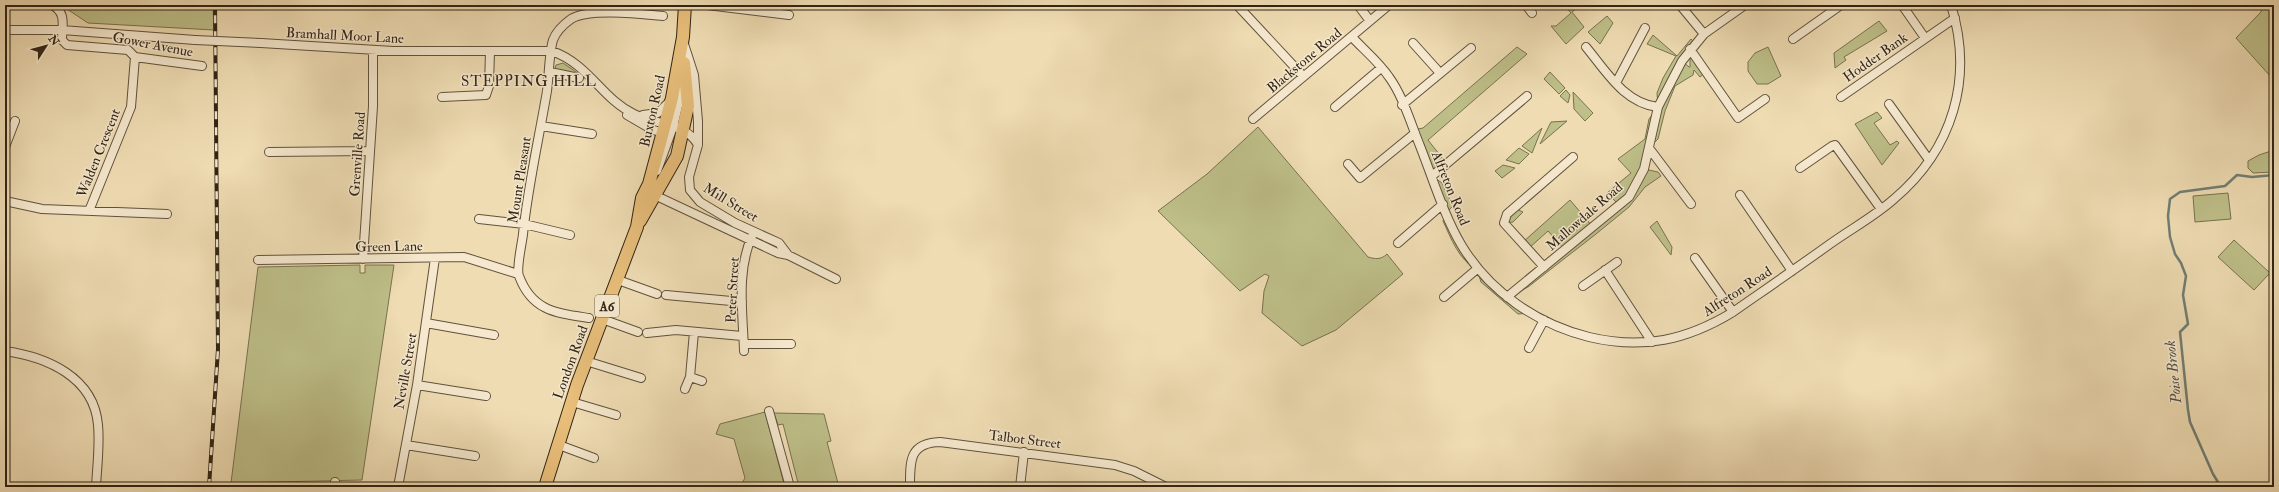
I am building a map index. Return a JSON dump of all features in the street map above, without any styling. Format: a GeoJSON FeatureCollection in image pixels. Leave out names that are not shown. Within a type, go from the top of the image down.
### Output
{"type":"FeatureCollection","features":[{"type":"Feature","properties":{"kind":"highway","name":"Buxton Road"},"geometry":{"type":"LineString","coordinates":[[650,190],[671,129],[688,106],[687,84],[684,77],[683,37],[685,5]]}},
{"type":"Feature","properties":{"kind":"highway","name":"Buxton Road"},"geometry":{"type":"LineString","coordinates":[[650,190],[677,156],[671,129],[672,98],[683,37]]}},
{"type":"Feature","properties":{"kind":"highway","name":"London Road"},"geometry":{"type":"LineString","coordinates":[[545,487],[586,361],[618,280],[650,190]]}},
{"type":"Feature","properties":{"kind":"street"},"geometry":{"type":"LineString","coordinates":[[52,5],[59,9],[63,16],[62,30]]}},
{"type":"Feature","properties":{"kind":"street"},"geometry":{"type":"LineString","coordinates":[[634,5],[634,14]]}},
{"type":"Feature","properties":{"kind":"street"},"geometry":{"type":"LineString","coordinates":[[707,5],[789,15]]}},
{"type":"Feature","properties":{"kind":"street"},"geometry":{"type":"LineString","coordinates":[[1237,5],[1303,76]]}},
{"type":"Feature","properties":{"kind":"street"},"geometry":{"type":"LineString","coordinates":[[1358,5],[1370,21]]}},
{"type":"Feature","properties":{"kind":"street","name":"Blackstone Road"},"geometry":{"type":"LineString","coordinates":[[1253,119],[1390,5]]}},
{"type":"Feature","properties":{"kind":"street"},"geometry":{"type":"LineString","coordinates":[[1526,5],[1532,13]]}},
{"type":"Feature","properties":{"kind":"street"},"geometry":{"type":"LineString","coordinates":[[1680,5],[1704,34]]}},
{"type":"Feature","properties":{"kind":"street","name":"Mallowdale Road"},"geometry":{"type":"LineString","coordinates":[[1507,297],[1629,197],[1644,169],[1650,148],[1658,107],[1670,82],[1690,50],[1704,34],[1745,5]]}},
{"type":"Feature","properties":{"kind":"street"},"geometry":{"type":"LineString","coordinates":[[1793,39],[1841,5]]}},
{"type":"Feature","properties":{"kind":"street","name":"Hodder Bank"},"geometry":{"type":"LineString","coordinates":[[1902,5],[1925,38]]}},
{"type":"Feature","properties":{"kind":"street","name":"Alfreton Road"},"geometry":{"type":"LineString","coordinates":[[1352,37],[1390,78],[1415,133],[1459,240],[1477,268],[1507,297],[1530,313],[1565,331],[1608,342],[1652,342],[1679,338],[1709,327],[1733,312],[1881,209],[1906,188],[1929,160],[1952,115],[1960,81],[1959,37],[1951,5]]}},
{"type":"Feature","properties":{"kind":"street"},"geometry":{"type":"LineString","coordinates":[[663,16],[634,14],[583,14],[570,20],[556,35],[553,40],[552,51],[570,58],[584,69],[633,119],[651,129],[671,129]]}},
{"type":"Feature","properties":{"kind":"street","name":"Hodder Bank"},"geometry":{"type":"LineString","coordinates":[[1841,97],[1955,18]]}},
{"type":"Feature","properties":{"kind":"street"},"geometry":{"type":"LineString","coordinates":[[1616,83],[1645,28]]}},
{"type":"Feature","properties":{"kind":"street","name":"Bramhall Moor Lane"},"geometry":{"type":"LineString","coordinates":[[5,30],[62,30],[195,40],[373,50],[552,51]]}},
{"type":"Feature","properties":{"kind":"street","name":"Gower Avenue"},"geometry":{"type":"LineString","coordinates":[[62,30],[62,40],[67,45],[128,50],[135,57],[202,66]]}},
{"type":"Feature","properties":{"kind":"street","name":"Mill Street"},"geometry":{"type":"LineString","coordinates":[[683,37],[694,74],[698,122],[698,145],[689,177],[692,194],[700,202],[735,223],[780,243],[788,255]]}},
{"type":"Feature","properties":{"kind":"street"},"geometry":{"type":"LineString","coordinates":[[1413,43],[1440,73]]}},
{"type":"Feature","properties":{"kind":"street"},"geometry":{"type":"LineString","coordinates":[[1586,47],[1616,83],[1636,100],[1648,106],[1658,107]]}},
{"type":"Feature","properties":{"kind":"street"},"geometry":{"type":"LineString","coordinates":[[1402,105],[1471,48]]}},
{"type":"Feature","properties":{"kind":"street","name":"Grenville Road"},"geometry":{"type":"LineString","coordinates":[[363,259],[373,106],[373,50]]}},
{"type":"Feature","properties":{"kind":"street"},"geometry":{"type":"LineString","coordinates":[[1690,50],[1738,118],[1765,99]]}},
{"type":"Feature","properties":{"kind":"street"},"geometry":{"type":"LineString","coordinates":[[442,97],[486,95],[490,86],[490,51]]}},
{"type":"Feature","properties":{"kind":"street","name":"Mount Pleasant"},"geometry":{"type":"LineString","coordinates":[[518,274],[524,224],[550,72],[552,51]]}},
{"type":"Feature","properties":{"kind":"street","name":"Walden Crescent"},"geometry":{"type":"LineString","coordinates":[[89,211],[131,107],[135,57]]}},
{"type":"Feature","properties":{"kind":"street"},"geometry":{"type":"LineString","coordinates":[[1335,107],[1381,68]]}},
{"type":"Feature","properties":{"kind":"street"},"geometry":{"type":"LineString","coordinates":[[550,72],[579,78]]}},
{"type":"Feature","properties":{"kind":"street"},"geometry":{"type":"LineString","coordinates":[[1432,176],[1527,96]]}},
{"type":"Feature","properties":{"kind":"street"},"geometry":{"type":"LineString","coordinates":[[634,114],[654,114],[665,108],[672,98]]}},
{"type":"Feature","properties":{"kind":"street"},"geometry":{"type":"LineString","coordinates":[[615,100],[634,114],[671,129],[691,134],[698,145]]}},
{"type":"Feature","properties":{"kind":"street"},"geometry":{"type":"LineString","coordinates":[[1889,104],[1929,160]]}},
{"type":"Feature","properties":{"kind":"street"},"geometry":{"type":"LineString","coordinates":[[5,147],[15,121]]}},
{"type":"Feature","properties":{"kind":"street"},"geometry":{"type":"LineString","coordinates":[[541,126],[592,134]]}},
{"type":"Feature","properties":{"kind":"street"},"geometry":{"type":"LineString","coordinates":[[1348,164],[1360,178],[1415,133]]}},
{"type":"Feature","properties":{"kind":"street"},"geometry":{"type":"LineString","coordinates":[[1800,168],[1835,145],[1881,209]]}},
{"type":"Feature","properties":{"kind":"street"},"geometry":{"type":"LineString","coordinates":[[1650,148],[1691,204]]}},
{"type":"Feature","properties":{"kind":"street"},"geometry":{"type":"LineString","coordinates":[[269,152],[370,151]]}},
{"type":"Feature","properties":{"kind":"street"},"geometry":{"type":"LineString","coordinates":[[1544,267],[1504,223],[1507,214],[1573,157]]}},
{"type":"Feature","properties":{"kind":"street","name":"Mill Street"},"geometry":{"type":"LineString","coordinates":[[650,190],[750,240],[778,253],[788,255],[836,279]]}},
{"type":"Feature","properties":{"kind":"street"},"geometry":{"type":"LineString","coordinates":[[1740,195],[1792,271]]}},
{"type":"Feature","properties":{"kind":"street"},"geometry":{"type":"LineString","coordinates":[[5,201],[42,209],[167,214]]}},
{"type":"Feature","properties":{"kind":"street"},"geometry":{"type":"LineString","coordinates":[[1398,243],[1443,204]]}},
{"type":"Feature","properties":{"kind":"street"},"geometry":{"type":"LineString","coordinates":[[479,219],[524,224],[570,235]]}},
{"type":"Feature","properties":{"kind":"street","name":"Peter Street"},"geometry":{"type":"LineString","coordinates":[[744,344],[742,302],[743,270],[750,240],[754,231]]}},
{"type":"Feature","properties":{"kind":"street","name":"Green Lane"},"geometry":{"type":"LineString","coordinates":[[258,260],[464,257],[518,274]]}},
{"type":"Feature","properties":{"kind":"street","name":"Neville Street"},"geometry":{"type":"LineString","coordinates":[[398,487],[418,385],[434,258]]}},
{"type":"Feature","properties":{"kind":"street"},"geometry":{"type":"LineString","coordinates":[[1695,258],[1733,312]]}},
{"type":"Feature","properties":{"kind":"street"},"geometry":{"type":"LineString","coordinates":[[1584,286],[1617,262]]}},
{"type":"Feature","properties":{"kind":"street"},"geometry":{"type":"LineString","coordinates":[[1444,297],[1477,268]]}},
{"type":"Feature","properties":{"kind":"street"},"geometry":{"type":"LineString","coordinates":[[1605,270],[1652,342]]}},
{"type":"Feature","properties":{"kind":"street"},"geometry":{"type":"LineString","coordinates":[[518,274],[530,298],[540,306],[553,312],[589,318]]}},
{"type":"Feature","properties":{"kind":"street"},"geometry":{"type":"LineString","coordinates":[[618,280],[657,294]]}},
{"type":"Feature","properties":{"kind":"street"},"geometry":{"type":"LineString","coordinates":[[666,294],[742,302]]}},
{"type":"Feature","properties":{"kind":"street"},"geometry":{"type":"LineString","coordinates":[[602,319],[638,332]]}},
{"type":"Feature","properties":{"kind":"street"},"geometry":{"type":"LineString","coordinates":[[1529,348],[1544,320]]}},
{"type":"Feature","properties":{"kind":"street"},"geometry":{"type":"LineString","coordinates":[[426,323],[494,335]]}},
{"type":"Feature","properties":{"kind":"street"},"geometry":{"type":"LineString","coordinates":[[647,333],[676,330],[694,332],[744,344],[791,344]]}},
{"type":"Feature","properties":{"kind":"street"},"geometry":{"type":"LineString","coordinates":[[685,389],[690,377],[694,332]]}},
{"type":"Feature","properties":{"kind":"street"},"geometry":{"type":"LineString","coordinates":[[5,351],[22,353],[54,364],[72,376],[86,390],[95,408],[98,426],[96,487]]}},
{"type":"Feature","properties":{"kind":"street"},"geometry":{"type":"LineString","coordinates":[[586,361],[641,378]]}},
{"type":"Feature","properties":{"kind":"street"},"geometry":{"type":"LineString","coordinates":[[690,377],[702,381]]}},
{"type":"Feature","properties":{"kind":"street"},"geometry":{"type":"LineString","coordinates":[[418,385],[486,396]]}},
{"type":"Feature","properties":{"kind":"street"},"geometry":{"type":"LineString","coordinates":[[572,402],[616,415]]}},
{"type":"Feature","properties":{"kind":"street"},"geometry":{"type":"LineString","coordinates":[[769,411],[790,487]]}},
{"type":"Feature","properties":{"kind":"street","name":"Talbot Street"},"geometry":{"type":"LineString","coordinates":[[910,487],[910,471],[914,452],[920,446],[928,442],[1024,452],[1115,465],[1154,480],[1166,487]]}},
{"type":"Feature","properties":{"kind":"street"},"geometry":{"type":"LineString","coordinates":[[406,445],[475,456]]}},
{"type":"Feature","properties":{"kind":"street"},"geometry":{"type":"LineString","coordinates":[[559,445],[594,458]]}},
{"type":"Feature","properties":{"kind":"street"},"geometry":{"type":"LineString","coordinates":[[1020,487],[1024,452]]}},
{"type":"Feature","properties":{"kind":"street"},"geometry":{"type":"LineString","coordinates":[[1148,487],[1154,480]]}},
{"type":"Feature","properties":{"kind":"green space"},"geometry":{"type":"Polygon","coordinates":[[[61,5],[213,5],[214,30],[88,23],[61,5]]]}},
{"type":"Feature","properties":{"kind":"green space"},"geometry":{"type":"Polygon","coordinates":[[[1564,5],[1581,5],[1572,12],[1584,27],[1566,44],[1551,26],[1556,26],[1571,13],[1564,5]]]}},
{"type":"Feature","properties":{"kind":"green space"},"geometry":{"type":"Polygon","coordinates":[[[2262,5],[2274,5],[2274,76],[2271,77],[2236,38],[2261,12],[2262,5]]]}},
{"type":"Feature","properties":{"kind":"green space"},"geometry":{"type":"Polygon","coordinates":[[[1607,16],[1613,23],[1600,44],[1588,32],[1607,16]]]}},
{"type":"Feature","properties":{"kind":"green space"},"geometry":{"type":"Polygon","coordinates":[[[1879,21],[1887,31],[1844,57],[1846,60],[1835,68],[1834,53],[1879,21]]]}},
{"type":"Feature","properties":{"kind":"green space"},"geometry":{"type":"Polygon","coordinates":[[[1653,35],[1677,56],[1691,39],[1695,43],[1690,50],[1706,72],[1700,77],[1694,70],[1693,75],[1675,86],[1665,111],[1658,139],[1649,148],[1644,169],[1658,172],[1661,176],[1645,187],[1629,207],[1596,234],[1528,287],[1508,297],[1530,313],[1518,314],[1481,282],[1477,269],[1465,261],[1456,248],[1443,221],[1446,212],[1413,130],[1423,128],[1517,47],[1527,54],[1428,140],[1447,164],[1432,176],[1442,183],[1453,206],[1446,213],[1462,246],[1507,297],[1565,250],[1548,231],[1528,249],[1523,242],[1570,200],[1593,227],[1619,205],[1607,193],[1631,173],[1618,159],[1645,139],[1649,119],[1658,107],[1657,93],[1663,78],[1676,56],[1647,44],[1653,35]],[[1690,50],[1682,61],[1690,67],[1690,50]]]}},
{"type":"Feature","properties":{"kind":"green space"},"geometry":{"type":"Polygon","coordinates":[[[1768,47],[1781,76],[1768,84],[1757,84],[1748,71],[1748,62],[1755,53],[1768,47]]]}},
{"type":"Feature","properties":{"kind":"green space"},"geometry":{"type":"Polygon","coordinates":[[[563,63],[579,74],[555,69],[556,65],[563,63]]]}},
{"type":"Feature","properties":{"kind":"green space"},"geometry":{"type":"Polygon","coordinates":[[[1550,72],[1565,88],[1559,94],[1544,79],[1550,72]]]}},
{"type":"Feature","properties":{"kind":"green space"},"geometry":{"type":"Polygon","coordinates":[[[1566,90],[1570,95],[1568,103],[1560,96],[1566,90]]]}},
{"type":"Feature","properties":{"kind":"green space"},"geometry":{"type":"Polygon","coordinates":[[[1573,92],[1593,113],[1585,121],[1574,109],[1573,92]]]}},
{"type":"Feature","properties":{"kind":"green space"},"geometry":{"type":"Polygon","coordinates":[[[1877,112],[1882,118],[1874,123],[1890,145],[1897,141],[1899,143],[1882,165],[1855,124],[1877,112]]]}},
{"type":"Feature","properties":{"kind":"green space"},"geometry":{"type":"Polygon","coordinates":[[[1567,121],[1540,144],[1551,122],[1567,121]]]}},
{"type":"Feature","properties":{"kind":"green space"},"geometry":{"type":"Polygon","coordinates":[[[1258,127],[1368,257],[1378,258],[1387,254],[1403,274],[1336,330],[1302,346],[1262,313],[1264,291],[1269,276],[1265,274],[1240,291],[1158,211],[1207,174],[1258,127]]]}},
{"type":"Feature","properties":{"kind":"green space"},"geometry":{"type":"Polygon","coordinates":[[[1542,128],[1532,153],[1522,146],[1542,128]]]}},
{"type":"Feature","properties":{"kind":"green space"},"geometry":{"type":"Polygon","coordinates":[[[1519,148],[1529,154],[1519,164],[1506,160],[1519,148]]]}},
{"type":"Feature","properties":{"kind":"green space"},"geometry":{"type":"Polygon","coordinates":[[[2274,150],[2274,172],[2253,173],[2248,168],[2248,161],[2259,155],[2274,150]]]}},
{"type":"Feature","properties":{"kind":"green space"},"geometry":{"type":"Polygon","coordinates":[[[1503,165],[1515,168],[1502,178],[1495,171],[1503,165]]]}},
{"type":"Feature","properties":{"kind":"green space"},"geometry":{"type":"Polygon","coordinates":[[[2228,193],[2231,219],[2195,222],[2193,196],[2228,193]]]}},
{"type":"Feature","properties":{"kind":"green space"},"geometry":{"type":"Polygon","coordinates":[[[1514,208],[1523,212],[1513,222],[1504,223],[1514,208]]]}},
{"type":"Feature","properties":{"kind":"green space"},"geometry":{"type":"Polygon","coordinates":[[[1657,221],[1672,247],[1671,255],[1650,227],[1657,221]]]}},
{"type":"Feature","properties":{"kind":"green space"},"geometry":{"type":"Polygon","coordinates":[[[2234,240],[2270,273],[2254,290],[2218,257],[2234,240]]]}},
{"type":"Feature","properties":{"kind":"green space"},"geometry":{"type":"Polygon","coordinates":[[[360,265],[360,273],[365,273],[365,265],[394,265],[362,480],[231,483],[258,267],[360,265]]]}},
{"type":"Feature","properties":{"kind":"green space"},"geometry":{"type":"Polygon","coordinates":[[[765,412],[786,487],[748,487],[742,483],[745,478],[734,439],[716,434],[720,424],[765,412]]]}},
{"type":"Feature","properties":{"kind":"green space"},"geometry":{"type":"Polygon","coordinates":[[[774,413],[824,414],[831,441],[827,442],[839,487],[799,487],[783,424],[778,425],[774,413]]]}},
{"type":"Feature","properties":{"kind":"waterway","name":"Poise Brook"},"geometry":{"type":"LineString","coordinates":[[2221,487],[2213,474],[2190,422],[2180,332],[2188,324],[2183,295],[2186,276],[2181,263],[2175,254],[2170,237],[2168,216],[2170,199],[2180,192],[2225,186],[2237,175],[2252,177],[2274,175]]}},
{"type":"Feature","properties":{"kind":"railway"},"geometry":{"type":"LineString","coordinates":[[209,487],[218,349],[215,5]]}},
{"type":"Feature","properties":{"kind":"district","name":"STEPPING HILL"},"geometry":{"type":"Point","coordinates":[529,81]}}]}
